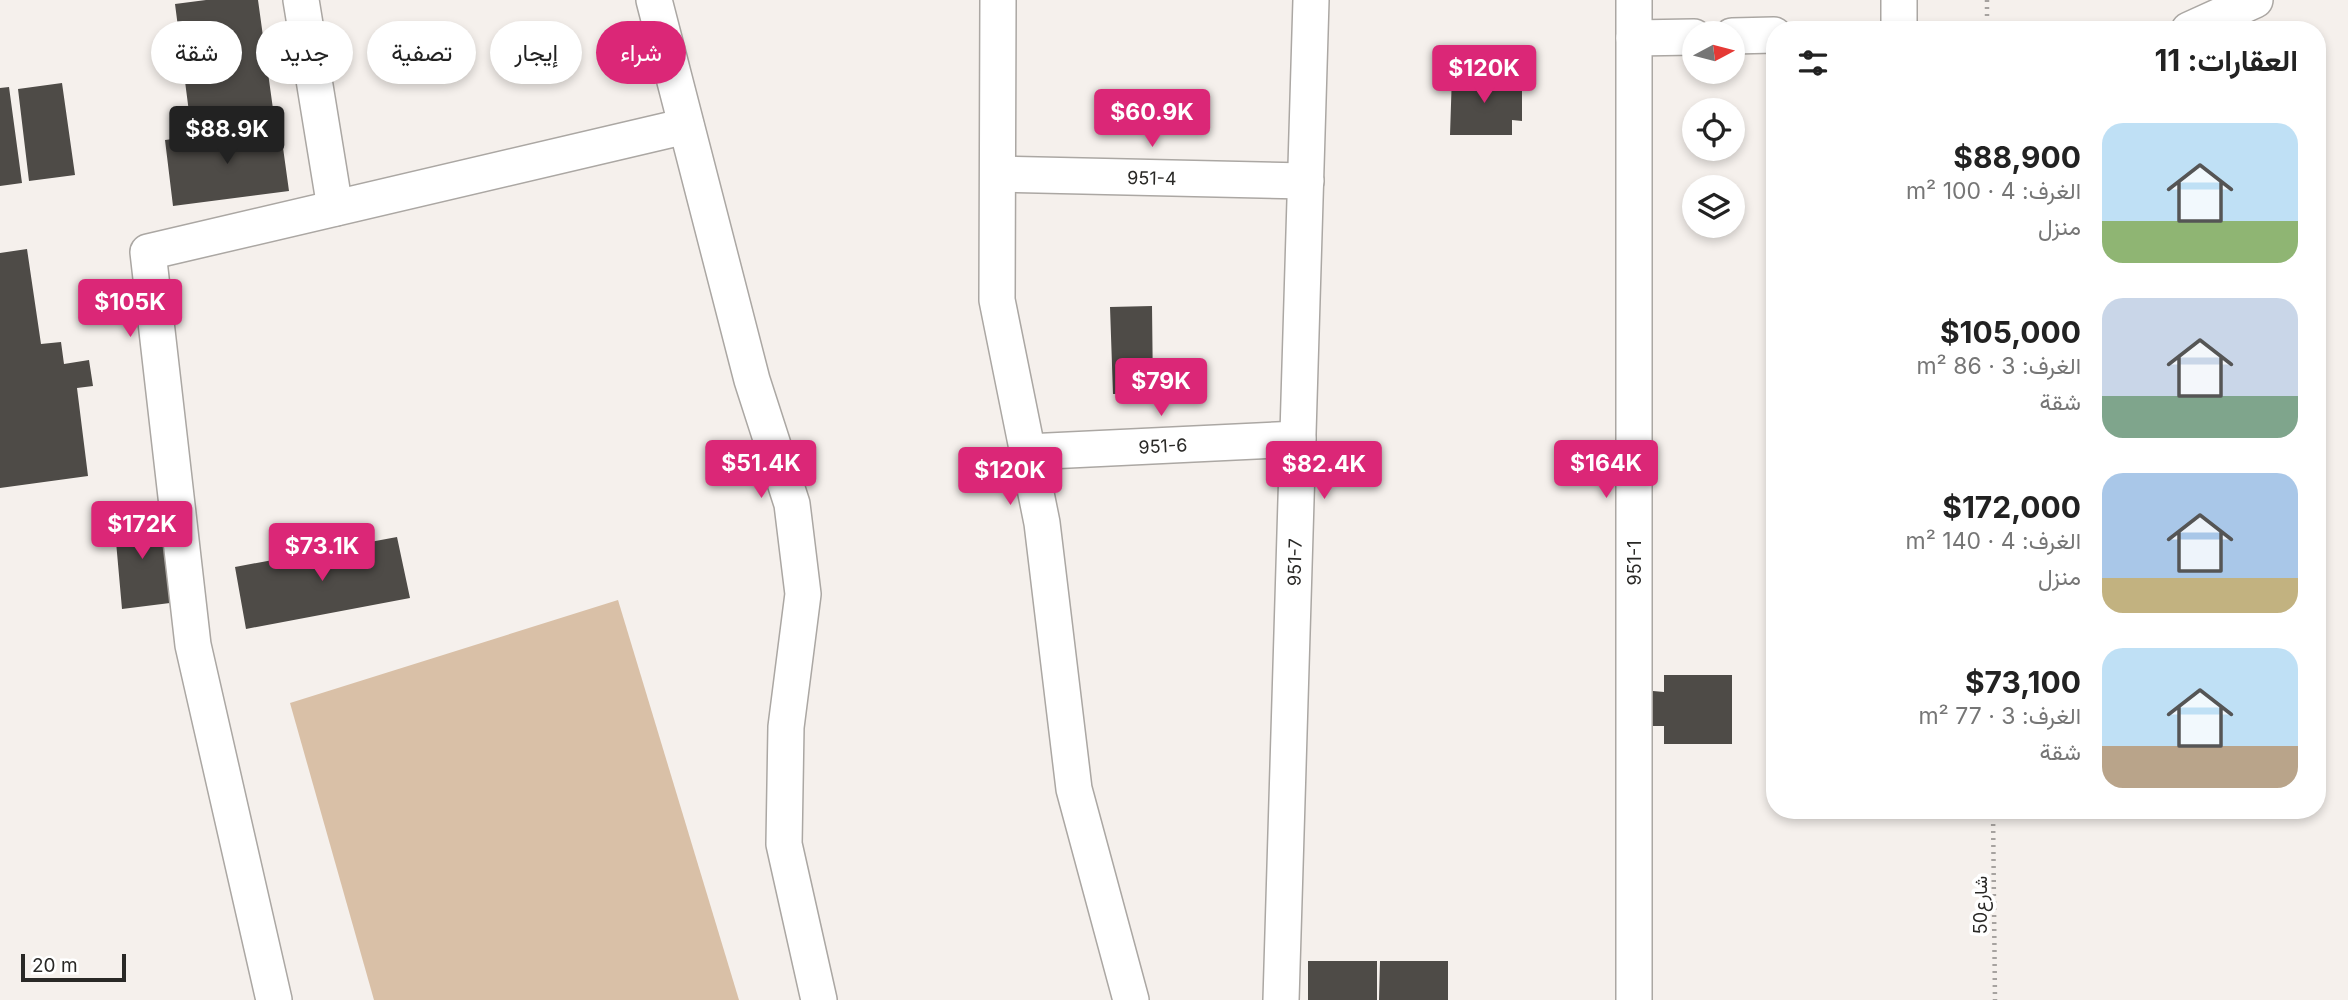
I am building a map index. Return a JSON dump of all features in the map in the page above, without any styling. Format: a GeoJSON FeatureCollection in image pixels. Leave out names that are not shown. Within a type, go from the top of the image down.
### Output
{"type":"FeatureCollection","features":[{"type":"Feature","properties":{"kind":"street"},"geometry":{"type":"LineString","coordinates":[[301,0],[335,208]]}},
{"type":"Feature","properties":{"kind":"street"},"geometry":{"type":"LineString","coordinates":[[654,0],[752,380],[792,504],[803,594],[786,727],[784,844],[819,1000]]}},
{"type":"Feature","properties":{"kind":"street"},"geometry":{"type":"LineString","coordinates":[[998,0],[997,300],[1042,523],[1074,789],[1131,1000]]}},
{"type":"Feature","properties":{"kind":"street","name":"951-7"},"geometry":{"type":"LineString","coordinates":[[1281,1000],[1311,0]]}},
{"type":"Feature","properties":{"kind":"street","name":"951-1"},"geometry":{"type":"LineString","coordinates":[[1634,0],[1634,1000]]}},
{"type":"Feature","properties":{"kind":"street"},"geometry":{"type":"LineString","coordinates":[[1899,0],[1899,21]]}},
{"type":"Feature","properties":{"kind":"street"},"geometry":{"type":"LineString","coordinates":[[2209,21],[2255,0]]}},
{"type":"Feature","properties":{"kind":"street"},"geometry":{"type":"LineString","coordinates":[[1745,36],[1766,35]]}},
{"type":"Feature","properties":{"kind":"street"},"geometry":{"type":"LineString","coordinates":[[1634,38],[1682,37]]}},
{"type":"Feature","properties":{"kind":"street"},"geometry":{"type":"LineString","coordinates":[[274,1000],[193,645],[148,251],[686,126]]}},
{"type":"Feature","properties":{"kind":"street","name":"951-4"},"geometry":{"type":"LineString","coordinates":[[998,174],[1306,181]]}},
{"type":"Feature","properties":{"kind":"street","name":"951-6"},"geometry":{"type":"LineString","coordinates":[[1027,452],[1298,439]]}},
{"type":"Feature","properties":{"kind":"path"},"geometry":{"type":"LineString","coordinates":[[1987,0],[1987,21]]}},
{"type":"Feature","properties":{"kind":"path","name":"شارع50"},"geometry":{"type":"LineString","coordinates":[[1993,819],[1995,1000]]}},
{"type":"Feature","properties":{"kind":"shaded area"},"geometry":{"type":"Polygon","coordinates":[[[618,600],[739,1000],[374,1000],[290,703],[618,600]]]}},
{"type":"Feature","properties":{"kind":"building"},"geometry":{"type":"Polygon","coordinates":[[[206,0],[258,0],[261,21],[256,21],[256,84],[270,84],[273,109],[190,120],[185,84],[242,84],[242,21],[177,21],[175,4],[206,0]]]}},
{"type":"Feature","properties":{"kind":"building"},"geometry":{"type":"Polygon","coordinates":[[[1452,74],[1512,74],[1512,89],[1522,89],[1522,121],[1512,120],[1512,135],[1450,135],[1452,74]]]}},
{"type":"Feature","properties":{"kind":"building"},"geometry":{"type":"Polygon","coordinates":[[[62,83],[75,175],[29,181],[18,89],[62,83]]]}},
{"type":"Feature","properties":{"kind":"building"},"geometry":{"type":"Polygon","coordinates":[[[9,87],[22,183],[0,186],[0,88],[9,87]]]}},
{"type":"Feature","properties":{"kind":"building"},"geometry":{"type":"Polygon","coordinates":[[[280,126],[289,191],[173,206],[165,140],[280,126]]]}},
{"type":"Feature","properties":{"kind":"building"},"geometry":{"type":"Polygon","coordinates":[[[27,249],[41,344],[61,342],[64,364],[89,360],[93,386],[77,388],[88,476],[0,488],[0,253],[27,249]]]}},
{"type":"Feature","properties":{"kind":"building"},"geometry":{"type":"Polygon","coordinates":[[[1152,306],[1153,393],[1143,393],[1143,399],[1123,400],[1122,394],[1113,394],[1110,307],[1152,306]]]}},
{"type":"Feature","properties":{"kind":"building"},"geometry":{"type":"Polygon","coordinates":[[[161,514],[170,603],[122,609],[114,519],[161,514]]]}},
{"type":"Feature","properties":{"kind":"building"},"geometry":{"type":"Polygon","coordinates":[[[397,537],[410,598],[246,629],[235,567],[397,537]]]}},
{"type":"Feature","properties":{"kind":"building"},"geometry":{"type":"Polygon","coordinates":[[[1664,675],[1732,675],[1732,744],[1664,744],[1664,726],[1652,726],[1653,691],[1664,692],[1664,675]]]}},
{"type":"Feature","properties":{"kind":"building"},"geometry":{"type":"Polygon","coordinates":[[[1308,961],[1377,961],[1377,1000],[1308,1000],[1308,961]]]}},
{"type":"Feature","properties":{"kind":"building"},"geometry":{"type":"Polygon","coordinates":[[[1380,961],[1448,961],[1448,1000],[1379,1000],[1380,961]]]}}]}
